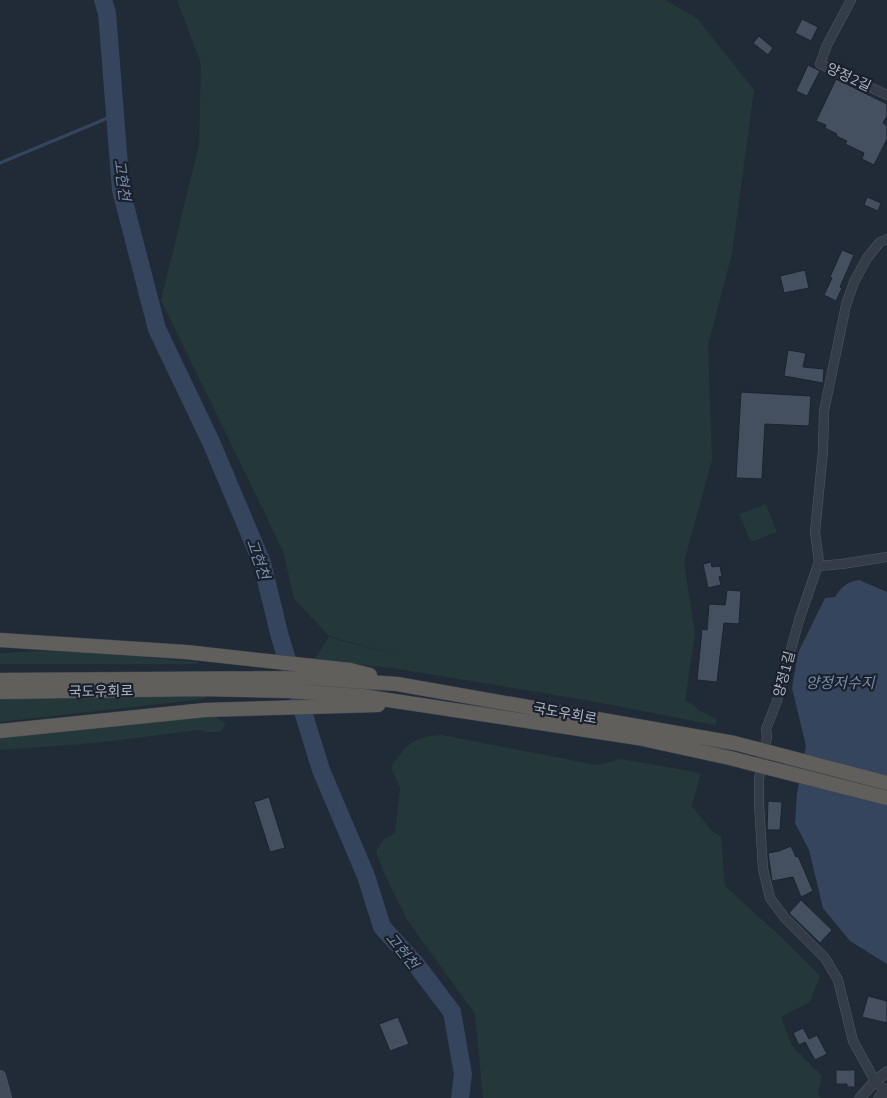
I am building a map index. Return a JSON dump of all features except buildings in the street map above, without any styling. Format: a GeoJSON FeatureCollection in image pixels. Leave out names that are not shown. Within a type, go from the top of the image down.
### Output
{"type":"FeatureCollection","features":[{"type":"Feature","properties":{"kind":"highway"},"geometry":{"type":"LineString","coordinates":[[0,640],[206,655],[350,670],[397,684]]}},
{"type":"Feature","properties":{"kind":"highway"},"geometry":{"type":"LineString","coordinates":[[0,647],[28,642]]}},
{"type":"Feature","properties":{"kind":"highway"},"geometry":{"type":"LineString","coordinates":[[200,684],[308,678],[397,684]]}},
{"type":"Feature","properties":{"kind":"highway","name":"국도우회로"},"geometry":{"type":"LineString","coordinates":[[0,680],[200,684]]}},
{"type":"Feature","properties":{"kind":"highway"},"geometry":{"type":"LineString","coordinates":[[200,684],[362,696],[401,703]]}},
{"type":"Feature","properties":{"kind":"highway","name":"국도우회로"},"geometry":{"type":"LineString","coordinates":[[0,692],[200,684]]}},
{"type":"Feature","properties":{"kind":"highway","name":"국도우회로"},"geometry":{"type":"LineString","coordinates":[[397,684],[734,743],[887,782]]}},
{"type":"Feature","properties":{"kind":"highway"},"geometry":{"type":"LineString","coordinates":[[0,731],[205,710],[370,706],[401,703]]}},
{"type":"Feature","properties":{"kind":"highway","name":"국도우회로"},"geometry":{"type":"LineString","coordinates":[[401,703],[638,738],[730,758],[887,798]]}},
{"type":"Feature","properties":{"kind":"main road"},"geometry":{"type":"LineString","coordinates":[[0,1076],[6,1098]]}},
{"type":"Feature","properties":{"kind":"street","name":"양정2길"},"geometry":{"type":"LineString","coordinates":[[851,0],[827,45],[820,64],[887,95]]}},
{"type":"Feature","properties":{"kind":"street","name":"양정1길"},"geometry":{"type":"LineString","coordinates":[[884,1093],[874,1080],[853,1041],[838,980],[825,958],[785,918],[770,898],[763,869],[760,836],[759,779],[767,737],[766,729],[777,701],[799,620],[818,566],[819,554],[815,532],[823,451],[824,411],[846,305],[854,282],[867,258],[880,242],[887,239]]}},
{"type":"Feature","properties":{"kind":"street"},"geometry":{"type":"LineString","coordinates":[[818,566],[887,558]]}},
{"type":"Feature","properties":{"kind":"street"},"geometry":{"type":"LineString","coordinates":[[860,1098],[874,1080],[887,1072]]}},
{"type":"Feature","properties":{"kind":"shaded area"},"geometry":{"type":"Polygon","coordinates":[[[177,0],[665,0],[697,18],[754,90],[732,254],[708,345],[712,460],[684,562],[695,634],[685,701],[717,719],[715,725],[585,700],[392,668],[314,660],[329,637],[395,655],[329,636],[294,599],[283,551],[161,300],[199,145],[201,64],[177,0]]]}},
{"type":"Feature","properties":{"kind":"shaded area"},"geometry":{"type":"Polygon","coordinates":[[[766,504],[777,532],[751,542],[739,514],[766,504]]]}},
{"type":"Feature","properties":{"kind":"shaded area"},"geometry":{"type":"Polygon","coordinates":[[[45,651],[97,653],[198,662],[197,664],[0,664],[0,653],[45,651]]]}},
{"type":"Feature","properties":{"kind":"shaded area"},"geometry":{"type":"Polygon","coordinates":[[[205,694],[207,696],[205,699],[0,722],[0,696],[205,694]]]}},
{"type":"Feature","properties":{"kind":"shaded area"},"geometry":{"type":"Polygon","coordinates":[[[213,715],[226,724],[220,732],[200,730],[95,743],[0,750],[0,736],[213,715]]]}},
{"type":"Feature","properties":{"kind":"shaded area"},"geometry":{"type":"Polygon","coordinates":[[[442,735],[597,765],[621,759],[701,773],[692,806],[711,830],[721,837],[725,886],[779,935],[820,976],[810,1002],[781,1017],[792,1046],[822,1076],[818,1094],[821,1098],[483,1098],[475,1014],[407,920],[383,871],[376,851],[384,839],[395,833],[400,788],[391,767],[402,752],[412,743],[424,737],[442,735]]]}},
{"type":"Feature","properties":{"kind":"water","name":"양정저수지"},"geometry":{"type":"Polygon","coordinates":[[[859,580],[887,592],[887,964],[850,941],[823,908],[809,850],[795,823],[797,793],[806,746],[792,688],[798,653],[825,598],[835,597],[845,586],[859,580]]]}},
{"type":"Feature","properties":{"kind":"waterway","name":"고현천"},"geometry":{"type":"LineString","coordinates":[[103,0],[107,13],[121,190],[157,329],[211,442],[262,563],[280,637],[321,770],[366,876],[382,927],[415,963],[452,1012],[463,1074],[460,1098]]}},
{"type":"Feature","properties":{"kind":"waterway"},"geometry":{"type":"LineString","coordinates":[[0,163],[115,115]]}}]}
